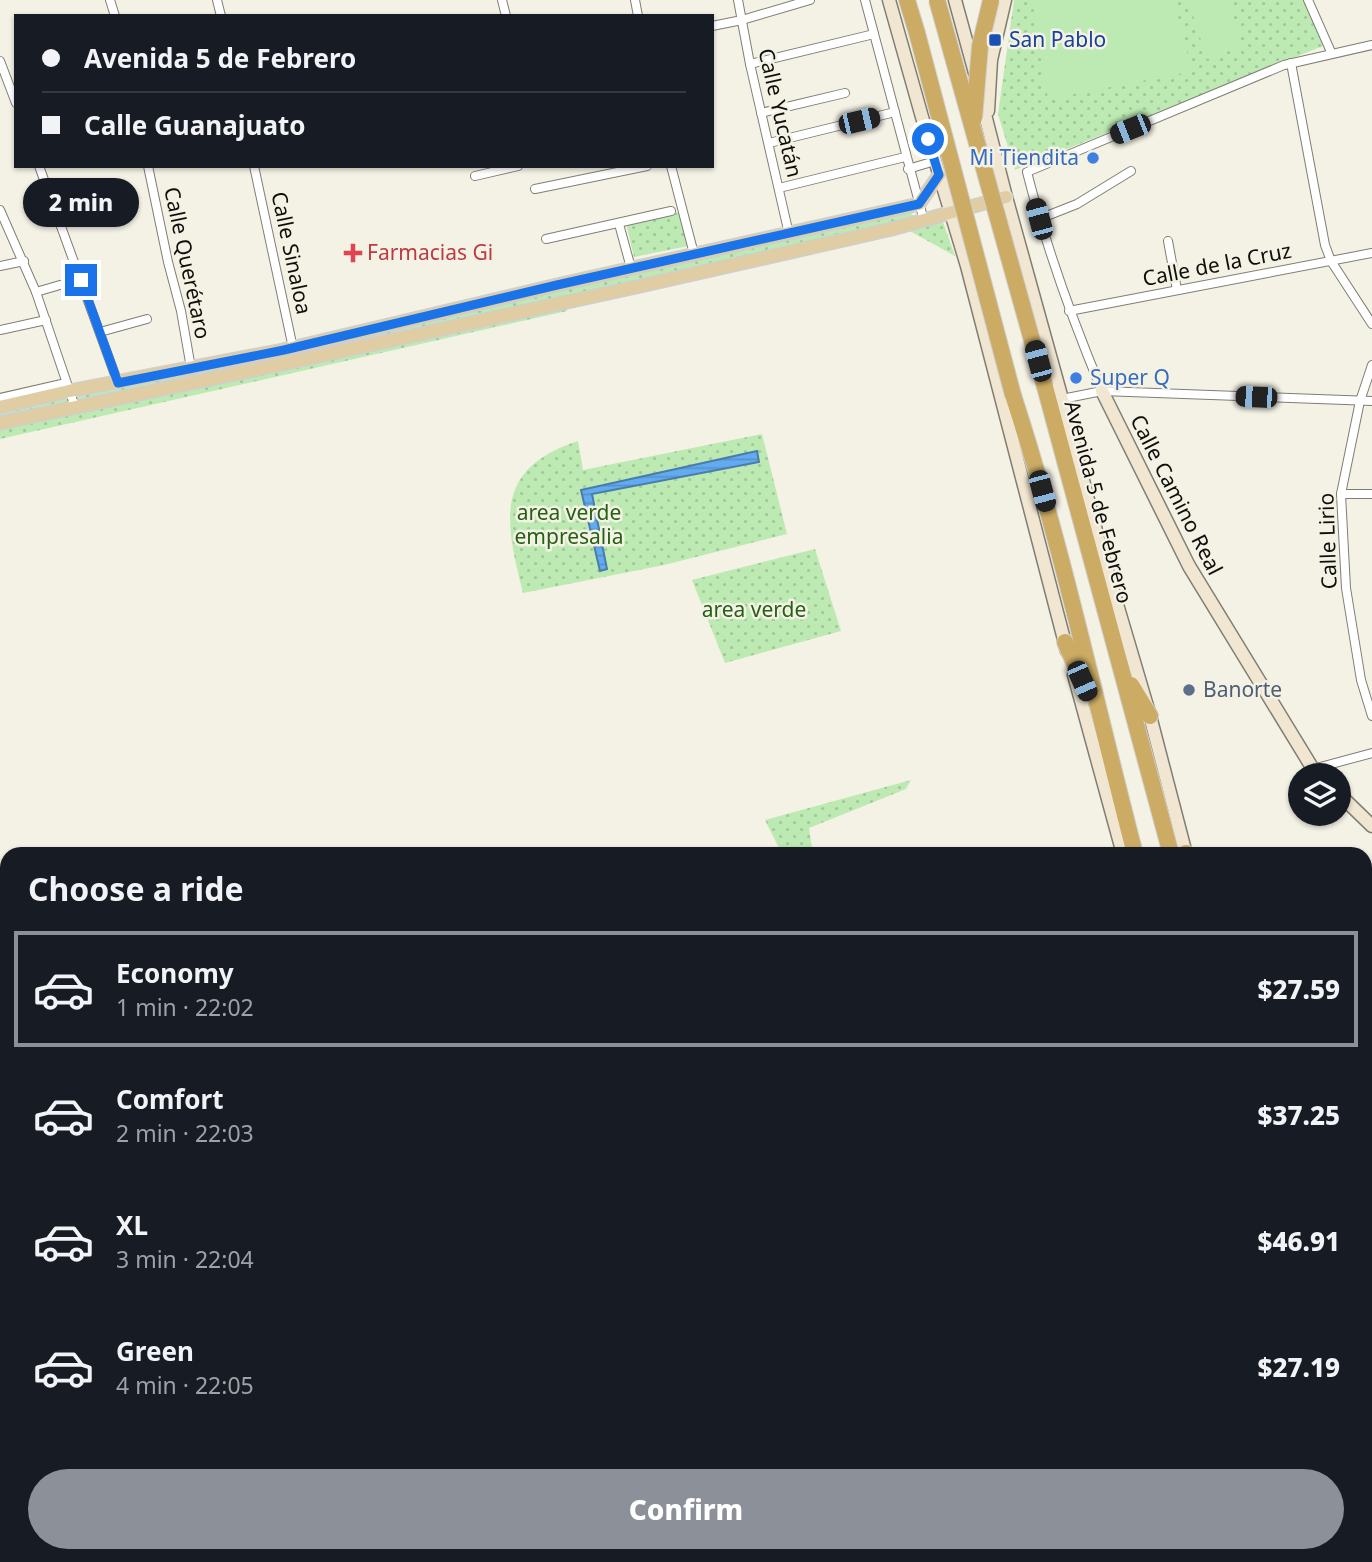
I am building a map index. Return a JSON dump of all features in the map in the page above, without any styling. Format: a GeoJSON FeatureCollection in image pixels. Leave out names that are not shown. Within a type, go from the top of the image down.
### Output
{"type":"FeatureCollection","features":[{"type":"Feature","properties":{"kind":"highway"},"geometry":{"type":"LineString","coordinates":[[907,0],[1060,559],[1133,847]]}},
{"type":"Feature","properties":{"kind":"highway","name":"Avenida 5 de Febrero"},"geometry":{"type":"LineString","coordinates":[[937,0],[981,124],[1045,387],[1121,670],[1180,847]]}},
{"type":"Feature","properties":{"kind":"highway"},"geometry":{"type":"LineString","coordinates":[[981,124],[980,46],[991,0]]}},
{"type":"Feature","properties":{"kind":"highway"},"geometry":{"type":"LineString","coordinates":[[1065,642],[1100,720]]}},
{"type":"Feature","properties":{"kind":"highway"},"geometry":{"type":"LineString","coordinates":[[1121,670],[1150,716]]}},
{"type":"Feature","properties":{"kind":"main road"},"geometry":{"type":"LineString","coordinates":[[889,0],[967,266],[1121,847]]}},
{"type":"Feature","properties":{"kind":"main road","name":"Avenida 5 de Febrero"},"geometry":{"type":"LineString","coordinates":[[955,0],[981,124],[1006,197],[1101,550],[1150,716],[1180,847]]}},
{"type":"Feature","properties":{"kind":"main road"},"geometry":{"type":"LineString","coordinates":[[981,124],[1004,0]]}},
{"type":"Feature","properties":{"kind":"main road"},"geometry":{"type":"LineString","coordinates":[[0,407],[68,387],[118,383],[293,348],[631,268],[919,204],[939,175]]}},
{"type":"Feature","properties":{"kind":"main road"},"geometry":{"type":"LineString","coordinates":[[0,423],[286,363],[923,220],[1006,197]]}},
{"type":"Feature","properties":{"kind":"main road","name":"Calle Camino Real"},"geometry":{"type":"LineString","coordinates":[[1102,391],[1189,566],[1310,763]]}},
{"type":"Feature","properties":{"kind":"main road"},"geometry":{"type":"LineString","coordinates":[[1351,806],[1372,826]]}},
{"type":"Feature","properties":{"kind":"street","name":"Calle Yucatán"},"geometry":{"type":"LineString","coordinates":[[738,0],[789,234]]}},
{"type":"Feature","properties":{"kind":"street"},"geometry":{"type":"LineString","coordinates":[[714,26],[810,0]]}},
{"type":"Feature","properties":{"kind":"street"},"geometry":{"type":"LineString","coordinates":[[865,0],[923,220]]}},
{"type":"Feature","properties":{"kind":"street"},"geometry":{"type":"LineString","coordinates":[[1308,0],[1331,52]]}},
{"type":"Feature","properties":{"kind":"street"},"geometry":{"type":"LineString","coordinates":[[750,64],[874,34]]}},
{"type":"Feature","properties":{"kind":"street"},"geometry":{"type":"LineString","coordinates":[[1372,45],[1291,63],[1325,245],[1331,261],[1372,324]]}},
{"type":"Feature","properties":{"kind":"street"},"geometry":{"type":"LineString","coordinates":[[0,61],[14,98]]}},
{"type":"Feature","properties":{"kind":"street","name":"Calle Camino Real"},"geometry":{"type":"LineString","coordinates":[[1102,391],[1069,311],[1039,219],[1027,172],[1291,63]]}},
{"type":"Feature","properties":{"kind":"street"},"geometry":{"type":"LineString","coordinates":[[761,113],[845,93]]}},
{"type":"Feature","properties":{"kind":"street"},"geometry":{"type":"LineString","coordinates":[[769,143],[895,112]]}},
{"type":"Feature","properties":{"kind":"street"},"geometry":{"type":"LineString","coordinates":[[779,188],[905,157]]}},
{"type":"Feature","properties":{"kind":"street"},"geometry":{"type":"LineString","coordinates":[[908,169],[935,161]]}},
{"type":"Feature","properties":{"kind":"street"},"geometry":{"type":"LineString","coordinates":[[40,168],[118,383]]}},
{"type":"Feature","properties":{"kind":"street","name":"Calle Querétaro"},"geometry":{"type":"LineString","coordinates":[[148,168],[191,368]]}},
{"type":"Feature","properties":{"kind":"street","name":"Calle Sinaloa"},"geometry":{"type":"LineString","coordinates":[[254,168],[293,348]]}},
{"type":"Feature","properties":{"kind":"street"},"geometry":{"type":"LineString","coordinates":[[475,176],[509,168]]}},
{"type":"Feature","properties":{"kind":"street"},"geometry":{"type":"LineString","coordinates":[[535,190],[638,168]]}},
{"type":"Feature","properties":{"kind":"street"},"geometry":{"type":"LineString","coordinates":[[672,168],[694,254]]}},
{"type":"Feature","properties":{"kind":"street"},"geometry":{"type":"LineString","coordinates":[[1039,219],[1077,204],[1131,171]]}},
{"type":"Feature","properties":{"kind":"street"},"geometry":{"type":"LineString","coordinates":[[0,210],[36,292],[75,407]]}},
{"type":"Feature","properties":{"kind":"street"},"geometry":{"type":"LineString","coordinates":[[546,239],[671,211]]}},
{"type":"Feature","properties":{"kind":"street"},"geometry":{"type":"LineString","coordinates":[[619,224],[631,268]]}},
{"type":"Feature","properties":{"kind":"street"},"geometry":{"type":"LineString","coordinates":[[1168,241],[1177,290]]}},
{"type":"Feature","properties":{"kind":"street","name":"Calle de la Cruz"},"geometry":{"type":"LineString","coordinates":[[1069,311],[1372,253]]}},
{"type":"Feature","properties":{"kind":"street"},"geometry":{"type":"LineString","coordinates":[[0,266],[24,261]]}},
{"type":"Feature","properties":{"kind":"street"},"geometry":{"type":"LineString","coordinates":[[36,292],[60,285]]}},
{"type":"Feature","properties":{"kind":"street"},"geometry":{"type":"LineString","coordinates":[[100,332],[147,319]]}},
{"type":"Feature","properties":{"kind":"street"},"geometry":{"type":"LineString","coordinates":[[0,330],[46,320]]}},
{"type":"Feature","properties":{"kind":"street","name":"Calle Lirio"},"geometry":{"type":"LineString","coordinates":[[1372,365],[1360,401],[1342,494],[1346,587],[1361,680],[1372,716]]}},
{"type":"Feature","properties":{"kind":"street"},"geometry":{"type":"LineString","coordinates":[[0,398],[68,387]]}},
{"type":"Feature","properties":{"kind":"street"},"geometry":{"type":"LineString","coordinates":[[1062,400],[1102,391],[1372,401]]}},
{"type":"Feature","properties":{"kind":"street"},"geometry":{"type":"LineString","coordinates":[[1342,494],[1372,494]]}},
{"type":"Feature","properties":{"kind":"street"},"geometry":{"type":"LineString","coordinates":[[1361,680],[1372,677]]}},
{"type":"Feature","properties":{"kind":"street"},"geometry":{"type":"LineString","coordinates":[[1343,763],[1372,753]]}},
{"type":"Feature","properties":{"kind":"green space"},"geometry":{"type":"Polygon","coordinates":[[[1014,0],[1306,0],[1323,46],[1015,170],[998,114],[1014,0]]]}},
{"type":"Feature","properties":{"kind":"green space"},"geometry":{"type":"Polygon","coordinates":[[[1032,0],[1171,0],[1184,35],[1189,72],[1048,99],[1032,0]]]}},
{"type":"Feature","properties":{"kind":"green space"},"geometry":{"type":"Polygon","coordinates":[[[1188,0],[1227,0],[1243,46],[1207,59],[1188,0]]]}},
{"type":"Feature","properties":{"kind":"green space"},"geometry":{"type":"Polygon","coordinates":[[[680,212],[688,246],[634,257],[626,223],[680,212]]]}},
{"type":"Feature","properties":{"kind":"green space"},"geometry":{"type":"Polygon","coordinates":[[[911,212],[917,224],[943,222],[955,256],[908,230],[567,300],[567,311],[0,439],[0,412],[193,373],[471,308],[911,212]]]}},
{"type":"Feature","properties":{"kind":"green space","name":"area verde empresalia"},"geometry":{"type":"Polygon","coordinates":[[[762,434],[787,534],[664,565],[523,593],[512,543],[512,500],[518,482],[531,466],[550,453],[578,441],[583,470],[762,434]]]}},
{"type":"Feature","properties":{"kind":"green space","name":"area verde"},"geometry":{"type":"Polygon","coordinates":[[[815,549],[841,631],[725,663],[692,580],[815,549]]]}},
{"type":"Feature","properties":{"kind":"green space"},"geometry":{"type":"Polygon","coordinates":[[[911,780],[906,789],[809,828],[812,847],[778,847],[765,820],[911,780]]]}},
{"type":"Feature","properties":{"kind":"water"},"geometry":{"type":"Polygon","coordinates":[[[757,451],[759,462],[592,494],[607,569],[600,571],[581,490],[757,451]]]}},
{"type":"Feature","properties":{"kind":"place","name":"San Pablo"},"geometry":{"type":"Point","coordinates":[995,40]}},
{"type":"Feature","properties":{"kind":"place","name":"Mi Tiendita"},"geometry":{"type":"Point","coordinates":[1093,158]}},
{"type":"Feature","properties":{"kind":"place","name":"Farmacias Gi"},"geometry":{"type":"Point","coordinates":[353,253]}},
{"type":"Feature","properties":{"kind":"place","name":"Super Q"},"geometry":{"type":"Point","coordinates":[1076,378]}},
{"type":"Feature","properties":{"kind":"place","name":"Banorte"},"geometry":{"type":"Point","coordinates":[1189,690]}},
{"type":"Feature","properties":{"kind":"route"},"geometry":{"type":"LineString","coordinates":[[81,280],[118,383],[284,350],[683,256],[919,204],[939,175],[928,139]]}}]}
